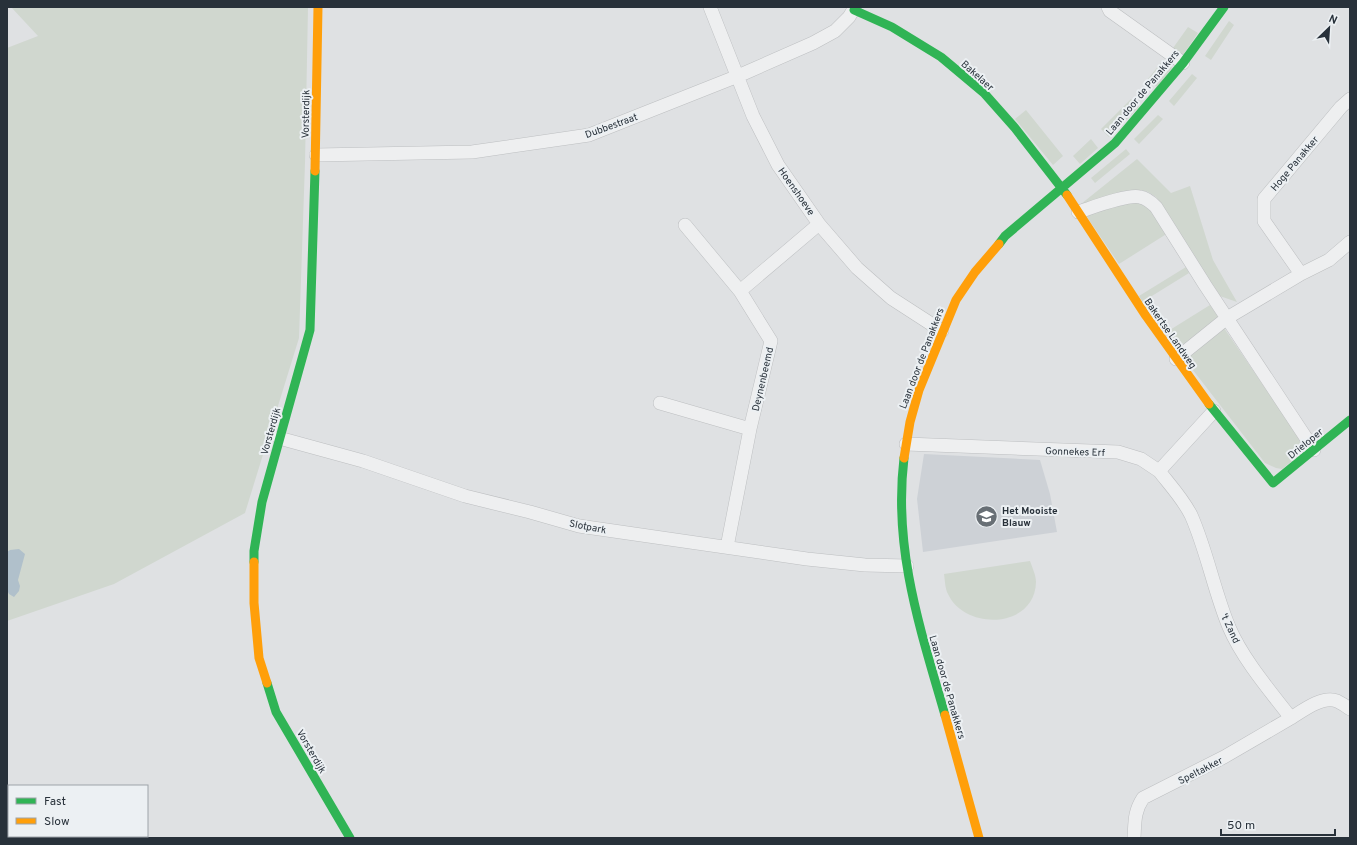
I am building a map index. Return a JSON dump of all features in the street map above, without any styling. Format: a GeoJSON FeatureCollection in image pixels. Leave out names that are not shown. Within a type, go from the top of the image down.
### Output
{"type":"FeatureCollection","features":[{"type":"Feature","properties":{"kind":"street","name":"Vorsterdijk"},"geometry":{"type":"LineString","coordinates":[[318,7],[316,155],[310,330],[278,438],[262,502],[254,551],[254,603],[259,658],[276,712],[350,838]]}},
{"type":"Feature","properties":{"kind":"street","name":"Hoenshoeve"},"geometry":{"type":"LineString","coordinates":[[710,7],[753,116],[778,165],[820,224],[857,268],[891,298],[942,331]]}},
{"type":"Feature","properties":{"kind":"street"},"geometry":{"type":"LineString","coordinates":[[1108,7],[1110,11],[1183,62]]}},
{"type":"Feature","properties":{"kind":"street","name":"Laan door de Panakkers"},"geometry":{"type":"LineString","coordinates":[[979,838],[924,644],[906,566],[901,521],[902,486],[909,422],[916,397],[956,300],[975,272],[1005,236],[1115,143],[1183,62],[1224,7]]}},
{"type":"Feature","properties":{"kind":"street","name":"Dubbestraat"},"geometry":{"type":"LineString","coordinates":[[316,155],[472,152],[589,134],[738,76],[813,43],[835,31],[854,8]]}},
{"type":"Feature","properties":{"kind":"street","name":"Bakelaer"},"geometry":{"type":"LineString","coordinates":[[854,8],[892,27],[941,57],[984,93],[1015,128],[1062,188]]}},
{"type":"Feature","properties":{"kind":"street","name":"Hoge Panakker"},"geometry":{"type":"LineString","coordinates":[[1300,274],[1264,221],[1264,199],[1341,107],[1350,99]]}},
{"type":"Feature","properties":{"kind":"street","name":"Bakertse Landweg"},"geometry":{"type":"LineString","coordinates":[[1062,188],[1099,246],[1176,359],[1214,411],[1273,483]]}},
{"type":"Feature","properties":{"kind":"street"},"geometry":{"type":"LineString","coordinates":[[1078,212],[1128,197],[1139,196],[1149,200],[1156,207],[1314,450]]}},
{"type":"Feature","properties":{"kind":"street"},"geometry":{"type":"LineString","coordinates":[[740,291],[820,224]]}},
{"type":"Feature","properties":{"kind":"street","name":"Deynenbeemd"},"geometry":{"type":"LineString","coordinates":[[685,225],[740,291],[771,341],[750,429],[727,547]]}},
{"type":"Feature","properties":{"kind":"street"},"geometry":{"type":"LineString","coordinates":[[1176,359],[1227,318],[1300,274],[1329,260],[1350,242]]}},
{"type":"Feature","properties":{"kind":"street"},"geometry":{"type":"LineString","coordinates":[[660,404],[750,429]]}},
{"type":"Feature","properties":{"kind":"street"},"geometry":{"type":"LineString","coordinates":[[1159,470],[1214,411]]}},
{"type":"Feature","properties":{"kind":"street","name":"Drieloper"},"geometry":{"type":"LineString","coordinates":[[1273,483],[1350,420]]}},
{"type":"Feature","properties":{"kind":"street","name":"Slotpark"},"geometry":{"type":"LineString","coordinates":[[278,438],[363,461],[465,496],[579,526],[814,560],[865,565],[906,566]]}},
{"type":"Feature","properties":{"kind":"street","name":"Gonnekes Erf"},"geometry":{"type":"LineString","coordinates":[[906,444],[1118,452],[1141,459],[1159,470]]}},
{"type":"Feature","properties":{"kind":"street","name":"'t Zand"},"geometry":{"type":"LineString","coordinates":[[1159,470],[1190,514],[1207,558],[1220,602],[1230,628],[1245,656],[1290,718]]}},
{"type":"Feature","properties":{"kind":"street"},"geometry":{"type":"LineString","coordinates":[[1290,718],[1313,704],[1328,699],[1336,701],[1350,709]]}},
{"type":"Feature","properties":{"kind":"street","name":"Speltakker"},"geometry":{"type":"LineString","coordinates":[[1134,838],[1135,818],[1138,807],[1143,798],[1224,757],[1290,718]]}},
{"type":"Feature","properties":{"kind":"shaded area"},"geometry":{"type":"Polygon","coordinates":[[[11,7],[308,7],[305,163],[299,338],[245,513],[114,584],[7,621],[7,48],[38,36],[11,7]]]}},
{"type":"Feature","properties":{"kind":"shaded area"},"geometry":{"type":"Polygon","coordinates":[[[1229,21],[1234,25],[1211,60],[1205,56],[1229,21]]]}},
{"type":"Feature","properties":{"kind":"shaded area"},"geometry":{"type":"Polygon","coordinates":[[[1188,27],[1198,33],[1183,55],[1173,48],[1188,27]]]}},
{"type":"Feature","properties":{"kind":"shaded area"},"geometry":{"type":"Polygon","coordinates":[[[1163,60],[1172,68],[1157,87],[1148,79],[1163,60]]]}},
{"type":"Feature","properties":{"kind":"shaded area"},"geometry":{"type":"Polygon","coordinates":[[[1192,74],[1197,78],[1174,106],[1169,101],[1192,74]]]}},
{"type":"Feature","properties":{"kind":"shaded area"},"geometry":{"type":"Polygon","coordinates":[[[1131,99],[1139,107],[1109,137],[1101,129],[1131,99]]]}},
{"type":"Feature","properties":{"kind":"shaded area"},"geometry":{"type":"Polygon","coordinates":[[[1026,110],[1063,156],[1053,165],[1015,119],[1026,110]]]}},
{"type":"Feature","properties":{"kind":"shaded area"},"geometry":{"type":"Polygon","coordinates":[[[1158,115],[1163,119],[1139,144],[1134,139],[1158,115]]]}},
{"type":"Feature","properties":{"kind":"shaded area"},"geometry":{"type":"Polygon","coordinates":[[[1091,139],[1098,148],[1080,164],[1073,156],[1091,139]]]}},
{"type":"Feature","properties":{"kind":"shaded area"},"geometry":{"type":"Polygon","coordinates":[[[1126,149],[1130,154],[1095,183],[1091,178],[1126,149]]]}},
{"type":"Feature","properties":{"kind":"shaded area"},"geometry":{"type":"Polygon","coordinates":[[[1137,159],[1171,193],[1190,186],[1213,260],[1237,302],[1214,294],[1156,197],[1148,192],[1140,190],[1081,204],[1137,159]]]}},
{"type":"Feature","properties":{"kind":"shaded area"},"geometry":{"type":"Polygon","coordinates":[[[1129,201],[1148,204],[1168,233],[1119,264],[1085,214],[1129,201]]]}},
{"type":"Feature","properties":{"kind":"shaded area"},"geometry":{"type":"Polygon","coordinates":[[[1186,267],[1189,273],[1147,299],[1151,305],[1146,308],[1139,296],[1186,267]]]}},
{"type":"Feature","properties":{"kind":"shaded area"},"geometry":{"type":"Polygon","coordinates":[[[1210,305],[1219,318],[1186,344],[1174,341],[1165,333],[1210,305]]]}},
{"type":"Feature","properties":{"kind":"shaded area"},"geometry":{"type":"Polygon","coordinates":[[[1224,328],[1307,449],[1282,469],[1265,463],[1189,365],[1189,357],[1193,349],[1224,328]]]}},
{"type":"Feature","properties":{"kind":"shaded area","name":"Het Mooiste Blauw"},"geometry":{"type":"Polygon","coordinates":[[[924,454],[1040,460],[1050,494],[1057,532],[923,552],[917,499],[924,454]]]}},
{"type":"Feature","properties":{"kind":"shaded area"},"geometry":{"type":"Polygon","coordinates":[[[1030,561],[1036,579],[1033,598],[1024,609],[1012,616],[998,620],[983,619],[969,614],[957,606],[947,592],[944,574],[1030,561]]]}},
{"type":"Feature","properties":{"kind":"shaded area"},"geometry":{"type":"Polygon","coordinates":[[[7,816],[8,837],[20,838],[7,838],[7,816]]]}},
{"type":"Feature","properties":{"kind":"water"},"geometry":{"type":"Polygon","coordinates":[[[19,549],[25,554],[18,580],[20,586],[19,591],[14,597],[9,594],[7,590],[7,552],[10,550],[19,549]]]}},
{"type":"Feature","properties":{"kind":"traffic: fast"},"geometry":{"type":"LineString","coordinates":[[999,244],[1005,236],[1115,143],[1183,63],[1224,7]]}},
{"type":"Feature","properties":{"kind":"traffic: fast"},"geometry":{"type":"LineString","coordinates":[[854,10],[892,27],[941,57],[984,93],[1015,128],[1067,195]]}},
{"type":"Feature","properties":{"kind":"traffic: fast"},"geometry":{"type":"LineString","coordinates":[[254,562],[254,551],[262,502],[310,330],[315,171]]}},
{"type":"Feature","properties":{"kind":"traffic: fast"},"geometry":{"type":"LineString","coordinates":[[1209,404],[1273,483],[1350,420]]}},
{"type":"Feature","properties":{"kind":"traffic: fast"},"geometry":{"type":"LineString","coordinates":[[904,458],[902,524],[911,588],[926,651],[945,715]]}},
{"type":"Feature","properties":{"kind":"traffic: fast"},"geometry":{"type":"LineString","coordinates":[[267,683],[276,712],[350,838]]}},
{"type":"Feature","properties":{"kind":"traffic: slow"},"geometry":{"type":"LineString","coordinates":[[315,171],[318,7]]}},
{"type":"Feature","properties":{"kind":"traffic: slow"},"geometry":{"type":"LineString","coordinates":[[1067,195],[1146,316],[1209,404]]}},
{"type":"Feature","properties":{"kind":"traffic: slow"},"geometry":{"type":"LineString","coordinates":[[904,458],[910,422],[919,390],[956,300],[975,272],[999,244]]}},
{"type":"Feature","properties":{"kind":"traffic: slow"},"geometry":{"type":"LineString","coordinates":[[254,562],[254,603],[259,658],[267,683]]}},
{"type":"Feature","properties":{"kind":"traffic: slow"},"geometry":{"type":"LineString","coordinates":[[945,715],[979,838]]}},
{"type":"Feature","properties":{"kind":"place","name":"Het Mooiste Blauw"},"geometry":{"type":"Point","coordinates":[987,516]}}]}
